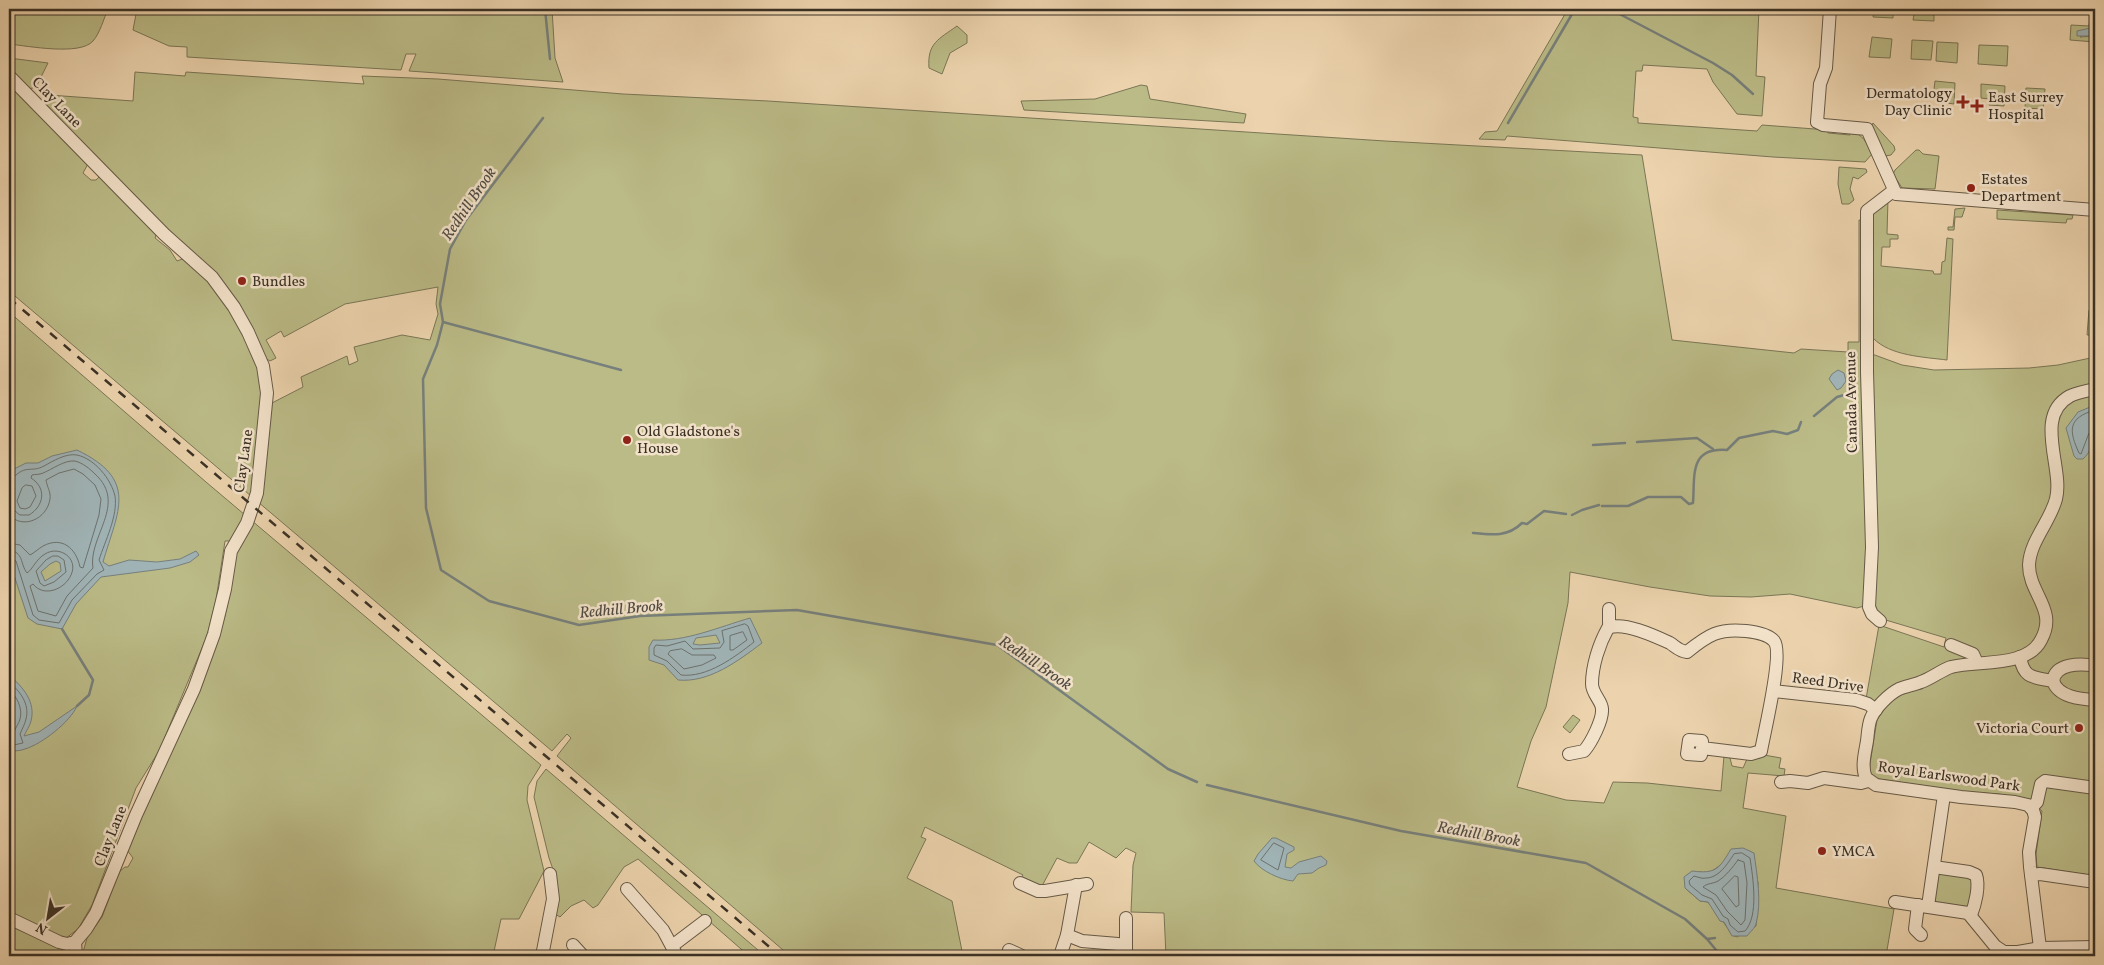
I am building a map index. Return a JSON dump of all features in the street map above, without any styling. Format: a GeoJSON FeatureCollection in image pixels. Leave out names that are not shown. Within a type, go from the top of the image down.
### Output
{"type":"FeatureCollection","features":[{"type":"Feature","properties":{"kind":"street"},"geometry":{"type":"LineString","coordinates":[[1830,9],[1826,65],[1820,84],[1817,122],[1823,125],[1867,129],[1893,192],[1902,196],[2095,210]]}},
{"type":"Feature","properties":{"kind":"street","name":"Clay Lane"},"geometry":{"type":"LineString","coordinates":[[9,76],[164,234],[212,277],[234,307],[248,332],[262,366],[267,394],[257,493],[247,523],[231,551],[225,589],[214,634],[194,689],[139,808],[99,907],[86,929],[75,942]]}},
{"type":"Feature","properties":{"kind":"street","name":"Canada Avenue"},"geometry":{"type":"LineString","coordinates":[[1880,621],[1872,614],[1869,607],[1872,547],[1867,365],[1867,211],[1893,192]]}},
{"type":"Feature","properties":{"kind":"street"},"geometry":{"type":"LineString","coordinates":[[1876,710],[1899,689],[1927,680],[1948,668],[2020,657],[2028,655],[2036,648],[2047,624],[2044,607],[2031,576],[2030,564],[2034,545],[2051,512],[2056,496],[2052,419],[2056,410],[2066,399],[2095,389]]}},
{"type":"Feature","properties":{"kind":"street"},"geometry":{"type":"LineString","coordinates":[[1569,754],[1584,751],[1590,743],[1598,724],[1602,708],[1592,685],[1594,666],[1604,634],[1612,626],[1609,623],[1608,609]]}},
{"type":"Feature","properties":{"kind":"street","name":"Reed Drive"},"geometry":{"type":"LineString","coordinates":[[1612,626],[1619,625],[1653,636],[1672,644],[1680,651],[1687,652],[1710,635],[1729,629],[1755,632],[1775,642],[1777,649],[1773,691],[1760,751],[1751,754],[1702,748]]}},
{"type":"Feature","properties":{"kind":"street"},"geometry":{"type":"LineString","coordinates":[[1951,645],[1973,654],[1977,663]]}},
{"type":"Feature","properties":{"kind":"street"},"geometry":{"type":"LineString","coordinates":[[2020,657],[2022,670],[2026,674],[2052,681],[2065,694],[2095,700]]}},
{"type":"Feature","properties":{"kind":"street"},"geometry":{"type":"LineString","coordinates":[[2052,681],[2056,672],[2063,668],[2079,664],[2095,666]]}},
{"type":"Feature","properties":{"kind":"street","name":"Reed Drive"},"geometry":{"type":"LineString","coordinates":[[1773,691],[1856,700],[1868,704],[1876,710]]}},
{"type":"Feature","properties":{"kind":"street","name":"Royal Earlswood Park"},"geometry":{"type":"LineString","coordinates":[[1876,710],[1870,723],[1864,768],[1864,775],[1868,781],[1878,786],[2014,802],[2026,804],[2031,808],[2035,817],[2029,852],[2040,952]]}},
{"type":"Feature","properties":{"kind":"street","name":"Royal Earlswood Park"},"geometry":{"type":"LineString","coordinates":[[1781,782],[1808,783],[1824,778],[1861,783],[1868,781]]}},
{"type":"Feature","properties":{"kind":"street"},"geometry":{"type":"LineString","coordinates":[[2031,808],[2037,802],[2041,784],[2046,780],[2095,788]]}},
{"type":"Feature","properties":{"kind":"street"},"geometry":{"type":"LineString","coordinates":[[1921,935],[1915,929],[1934,867],[1944,795]]}},
{"type":"Feature","properties":{"kind":"street"},"geometry":{"type":"LineString","coordinates":[[1934,867],[1969,872],[1976,875],[1978,880],[1971,915]]}},
{"type":"Feature","properties":{"kind":"street"},"geometry":{"type":"LineString","coordinates":[[542,956],[553,899],[550,874]]}},
{"type":"Feature","properties":{"kind":"street"},"geometry":{"type":"LineString","coordinates":[[2031,875],[2040,874],[2095,882]]}},
{"type":"Feature","properties":{"kind":"street"},"geometry":{"type":"LineString","coordinates":[[1020,883],[1038,891],[1082,885],[1060,956]]}},
{"type":"Feature","properties":{"kind":"street"},"geometry":{"type":"LineString","coordinates":[[627,889],[663,930],[674,951],[705,922]]}},
{"type":"Feature","properties":{"kind":"street"},"geometry":{"type":"LineString","coordinates":[[1895,902],[1966,912],[1971,915],[2000,950],[2015,953],[2095,947]]}},
{"type":"Feature","properties":{"kind":"street"},"geometry":{"type":"LineString","coordinates":[[9,918],[59,942],[67,944],[75,942],[76,956]]}},
{"type":"Feature","properties":{"kind":"street"},"geometry":{"type":"LineString","coordinates":[[1126,918],[1126,952]]}},
{"type":"Feature","properties":{"kind":"street"},"geometry":{"type":"LineString","coordinates":[[1067,935],[1082,941],[1118,944],[1126,952]]}},
{"type":"Feature","properties":{"kind":"street"},"geometry":{"type":"LineString","coordinates":[[573,946],[583,956]]}},
{"type":"Feature","properties":{"kind":"street"},"geometry":{"type":"LineString","coordinates":[[1009,950],[1022,956]]}},
{"type":"Feature","properties":{"kind":"green space"},"geometry":{"type":"Polygon","coordinates":[[[9,9],[108,9],[100,30],[93,41],[86,46],[77,48],[53,49],[9,44],[9,9]]]}},
{"type":"Feature","properties":{"kind":"green space"},"geometry":{"type":"Polygon","coordinates":[[[137,9],[552,9],[555,58],[563,82],[409,71],[416,54],[406,54],[401,70],[187,57],[187,47],[169,46],[133,30],[137,9]]]}},
{"type":"Feature","properties":{"kind":"green space"},"geometry":{"type":"Polygon","coordinates":[[[1568,9],[1759,9],[1756,76],[1765,77],[1762,116],[1737,114],[1713,82],[1707,69],[1643,65],[1642,71],[1636,71],[1633,117],[1638,118],[1638,123],[1757,131],[1762,125],[1828,130],[1828,133],[1850,135],[1850,131],[1862,137],[1872,154],[1865,162],[1773,157],[1507,136],[1505,140],[1479,139],[1485,132],[1497,131],[1568,9]]]}},
{"type":"Feature","properties":{"kind":"green space"},"geometry":{"type":"Polygon","coordinates":[[[1874,9],[1893,9],[1893,18],[1873,17],[1874,9]]]}},
{"type":"Feature","properties":{"kind":"green space"},"geometry":{"type":"Polygon","coordinates":[[[1915,9],[1928,9],[1928,14],[1934,15],[1934,21],[1913,20],[1915,9]]]}},
{"type":"Feature","properties":{"kind":"green space"},"geometry":{"type":"Polygon","coordinates":[[[2090,17],[2095,17],[2095,27],[2080,37],[2095,36],[2095,42],[2070,40],[2071,25],[2089,26],[2090,17]]]}},
{"type":"Feature","properties":{"kind":"green space"},"geometry":{"type":"Polygon","coordinates":[[[957,26],[967,35],[967,43],[950,53],[942,74],[929,68],[932,47],[940,38],[957,26]]]}},
{"type":"Feature","properties":{"kind":"green space"},"geometry":{"type":"Polygon","coordinates":[[[1872,37],[1892,39],[1890,58],[1869,57],[1872,37]]]}},
{"type":"Feature","properties":{"kind":"green space"},"geometry":{"type":"Polygon","coordinates":[[[1912,40],[1933,41],[1931,60],[1911,59],[1912,40]]]}},
{"type":"Feature","properties":{"kind":"green space"},"geometry":{"type":"Polygon","coordinates":[[[1937,42],[1958,43],[1957,63],[1936,61],[1937,42]]]}},
{"type":"Feature","properties":{"kind":"green space"},"geometry":{"type":"Polygon","coordinates":[[[1979,45],[2008,46],[2007,66],[1978,64],[1979,45]]]}},
{"type":"Feature","properties":{"kind":"green space"},"geometry":{"type":"Polygon","coordinates":[[[9,58],[48,63],[36,87],[29,89],[9,67],[9,58]]]}},
{"type":"Feature","properties":{"kind":"green space"},"geometry":{"type":"Polygon","coordinates":[[[135,72],[185,76],[186,72],[364,84],[362,76],[438,79],[623,94],[768,101],[1385,141],[1642,155],[1672,340],[1794,353],[1801,349],[1848,352],[1848,342],[1859,342],[1859,220],[1863,220],[1867,508],[1864,606],[1857,608],[1790,594],[1751,597],[1710,596],[1570,572],[1568,603],[1546,707],[1531,741],[1517,787],[1566,800],[1604,803],[1613,782],[1647,783],[1721,791],[1724,756],[1730,758],[1732,766],[1743,768],[1747,759],[1760,758],[1764,755],[1781,758],[1779,768],[1785,769],[1784,776],[1748,773],[1743,808],[1786,816],[1776,888],[1894,909],[1886,956],[1166,956],[1164,913],[1131,912],[1133,865],[1136,853],[1126,848],[1116,858],[1089,842],[1077,863],[1069,863],[1057,858],[1042,886],[1021,878],[1023,875],[925,827],[921,837],[926,839],[907,878],[952,901],[963,956],[790,956],[557,756],[571,738],[567,734],[552,751],[9,291],[9,81],[89,162],[83,173],[91,180],[96,180],[101,175],[157,232],[155,238],[170,250],[177,261],[185,258],[217,291],[247,340],[272,403],[303,387],[301,377],[347,356],[349,365],[358,361],[354,347],[402,335],[430,340],[438,314],[436,304],[438,287],[345,304],[284,337],[281,331],[266,340],[276,358],[270,361],[265,358],[214,271],[170,232],[45,106],[44,96],[133,101],[135,72]],[[1724,862],[1710,872],[1700,872],[1685,888],[1700,901],[1708,902],[1732,935],[1737,937],[1756,926],[1758,882],[1724,862]]]}},
{"type":"Feature","properties":{"kind":"green space"},"geometry":{"type":"Polygon","coordinates":[[[1935,81],[1955,83],[1954,104],[1947,103],[1934,89],[1935,81]]]}},
{"type":"Feature","properties":{"kind":"green space"},"geometry":{"type":"Polygon","coordinates":[[[1981,84],[2005,86],[2004,106],[1989,105],[1989,99],[1981,98],[1981,84]]]}},
{"type":"Feature","properties":{"kind":"green space"},"geometry":{"type":"Polygon","coordinates":[[[1141,85],[1147,86],[1150,99],[1246,114],[1244,123],[1024,110],[1021,101],[1095,99],[1141,85]]]}},
{"type":"Feature","properties":{"kind":"green space"},"geometry":{"type":"Polygon","coordinates":[[[2026,88],[2045,89],[2043,109],[2025,108],[2026,88]]]}},
{"type":"Feature","properties":{"kind":"green space"},"geometry":{"type":"Polygon","coordinates":[[[1873,123],[1894,146],[1895,150],[1891,155],[1885,156],[1871,126],[1873,123]]]}},
{"type":"Feature","properties":{"kind":"green space"},"geometry":{"type":"Polygon","coordinates":[[[1916,150],[1923,154],[1939,156],[1935,189],[1902,188],[1893,174],[1916,150]]]}},
{"type":"Feature","properties":{"kind":"green space"},"geometry":{"type":"Polygon","coordinates":[[[1839,167],[1866,169],[1867,172],[1858,179],[1853,177],[1850,189],[1854,200],[1849,204],[1842,204],[1838,184],[1839,167]]]}},
{"type":"Feature","properties":{"kind":"green space"},"geometry":{"type":"Polygon","coordinates":[[[1888,199],[1887,234],[1898,235],[1898,239],[1890,239],[1890,247],[1882,247],[1881,266],[1933,271],[1934,274],[1941,274],[1942,262],[1945,261],[1947,238],[1953,239],[1947,360],[1898,352],[1880,344],[1873,338],[1870,216],[1888,199]]]}},
{"type":"Feature","properties":{"kind":"green space"},"geometry":{"type":"Polygon","coordinates":[[[1965,208],[1962,217],[1955,217],[1954,230],[1948,230],[1948,227],[1953,227],[1955,209],[1965,208]]]}},
{"type":"Feature","properties":{"kind":"green space"},"geometry":{"type":"Polygon","coordinates":[[[1997,210],[2073,215],[2072,219],[2067,219],[2066,223],[1997,219],[1997,210]]]}},
{"type":"Feature","properties":{"kind":"green space"},"geometry":{"type":"Polygon","coordinates":[[[2089,310],[2095,310],[2095,335],[2087,335],[2089,310]]]}},
{"type":"Feature","properties":{"kind":"green space"},"geometry":{"type":"Polygon","coordinates":[[[9,312],[206,482],[541,765],[528,786],[527,800],[544,871],[519,919],[501,919],[493,956],[82,956],[87,938],[102,917],[119,872],[128,867],[133,858],[127,850],[214,650],[225,616],[231,586],[231,541],[225,541],[216,600],[207,636],[159,751],[136,788],[92,905],[78,929],[66,938],[48,934],[9,914],[9,312]]]}},
{"type":"Feature","properties":{"kind":"green space"},"geometry":{"type":"Polygon","coordinates":[[[1872,354],[1902,365],[1934,370],[2029,368],[2058,365],[2095,357],[2095,836],[2089,875],[2037,867],[2036,854],[2042,811],[2028,800],[1999,794],[1965,792],[1879,779],[1872,776],[1869,770],[1877,720],[1885,708],[1881,702],[1866,699],[1879,625],[1944,647],[1946,638],[1879,618],[1874,606],[1872,354]]]}},
{"type":"Feature","properties":{"kind":"green space"},"geometry":{"type":"Polygon","coordinates":[[[1573,715],[1580,720],[1570,733],[1563,727],[1573,715]]]}},
{"type":"Feature","properties":{"kind":"green space"},"geometry":{"type":"Polygon","coordinates":[[[546,769],[765,956],[749,956],[638,859],[624,867],[598,905],[593,908],[584,900],[571,906],[560,917],[555,914],[555,875],[534,797],[537,781],[546,769]]]}},
{"type":"Feature","properties":{"kind":"green space"},"geometry":{"type":"Polygon","coordinates":[[[1939,873],[1970,877],[1973,883],[1968,908],[1934,902],[1936,878],[1939,873]]]}},
{"type":"Feature","properties":{"kind":"green space"},"geometry":{"type":"Polygon","coordinates":[[[9,926],[57,945],[72,956],[9,956],[9,926]]]}},
{"type":"Feature","properties":{"kind":"water"},"geometry":{"type":"Polygon","coordinates":[[[2095,27],[2095,36],[2077,36],[2077,31],[2095,27]]]}},
{"type":"Feature","properties":{"kind":"water"},"geometry":{"type":"Polygon","coordinates":[[[1838,370],[1844,373],[1846,381],[1837,390],[1829,379],[1838,370]]]}},
{"type":"Feature","properties":{"kind":"water"},"geometry":{"type":"Polygon","coordinates":[[[2095,405],[2094,434],[2091,448],[2083,459],[2077,459],[2074,456],[2066,428],[2078,412],[2095,405]]]}},
{"type":"Feature","properties":{"kind":"water"},"geometry":{"type":"Polygon","coordinates":[[[77,450],[97,461],[109,473],[116,485],[119,498],[118,512],[103,562],[109,566],[129,560],[157,562],[180,559],[196,551],[199,555],[190,562],[170,568],[101,577],[76,604],[62,629],[37,624],[28,618],[12,569],[10,554],[9,478],[14,469],[26,463],[38,463],[52,456],[77,450]],[[56,561],[41,572],[45,581],[61,571],[60,563],[56,561]]]}},
{"type":"Feature","properties":{"kind":"water"},"geometry":{"type":"Polygon","coordinates":[[[750,618],[762,643],[743,657],[712,674],[690,680],[678,680],[664,665],[649,660],[649,647],[653,640],[677,639],[750,618]],[[716,635],[696,638],[693,644],[700,645],[720,643],[716,635]]]}},
{"type":"Feature","properties":{"kind":"water"},"geometry":{"type":"Polygon","coordinates":[[[9,675],[27,695],[32,707],[30,725],[24,736],[39,732],[77,706],[68,719],[55,732],[32,746],[19,751],[9,751],[9,675]]]}},
{"type":"Feature","properties":{"kind":"water"},"geometry":{"type":"Polygon","coordinates":[[[1272,838],[1276,838],[1294,847],[1294,850],[1287,854],[1285,867],[1291,868],[1299,862],[1321,856],[1327,861],[1326,865],[1312,873],[1298,874],[1293,881],[1272,874],[1261,868],[1254,861],[1272,838]]]}},
{"type":"Feature","properties":{"kind":"water"},"geometry":{"type":"Polygon","coordinates":[[[1743,848],[1754,853],[1758,889],[1758,916],[1755,926],[1747,936],[1732,936],[1724,922],[1720,921],[1708,902],[1700,901],[1685,888],[1684,877],[1692,871],[1712,871],[1720,866],[1731,849],[1743,848]]]}},
{"type":"Feature","properties":{"kind":"waterway","name":"Redhill Brook"},"geometry":{"type":"LineString","coordinates":[[545,9],[550,59]]}},
{"type":"Feature","properties":{"kind":"waterway"},"geometry":{"type":"LineString","coordinates":[[1508,123],[1575,9]]}},
{"type":"Feature","properties":{"kind":"waterway"},"geometry":{"type":"LineString","coordinates":[[1610,9],[1713,63],[1732,75],[1753,94]]}},
{"type":"Feature","properties":{"kind":"waterway","name":"Redhill Brook"},"geometry":{"type":"LineString","coordinates":[[543,118],[466,220],[450,249],[440,304],[443,322],[437,345],[423,379],[426,508],[441,570],[489,601],[579,625],[640,616],[797,610],[997,645],[1168,769],[1197,782]]}},
{"type":"Feature","properties":{"kind":"waterway"},"geometry":{"type":"LineString","coordinates":[[443,322],[621,370]]}},
{"type":"Feature","properties":{"kind":"waterway"},"geometry":{"type":"LineString","coordinates":[[1814,416],[1837,397],[1844,395]]}},
{"type":"Feature","properties":{"kind":"waterway"},"geometry":{"type":"LineString","coordinates":[[1602,506],[1628,506],[1648,497],[1681,497],[1689,504],[1693,503],[1696,465],[1706,453],[1715,450],[1727,450],[1739,438],[1773,431],[1787,434],[1798,430],[1801,422]]}},
{"type":"Feature","properties":{"kind":"waterway"},"geometry":{"type":"LineString","coordinates":[[1637,442],[1697,438],[1713,449]]}},
{"type":"Feature","properties":{"kind":"waterway"},"geometry":{"type":"LineString","coordinates":[[1593,445],[1625,443]]}},
{"type":"Feature","properties":{"kind":"waterway"},"geometry":{"type":"LineString","coordinates":[[1572,515],[1599,505]]}},
{"type":"Feature","properties":{"kind":"waterway"},"geometry":{"type":"LineString","coordinates":[[1473,533],[1505,533],[1517,528],[1522,523],[1527,524],[1544,511],[1566,514]]}},
{"type":"Feature","properties":{"kind":"waterway"},"geometry":{"type":"LineString","coordinates":[[62,629],[93,680],[89,695],[77,706]]}},
{"type":"Feature","properties":{"kind":"waterway","name":"Redhill Brook"},"geometry":{"type":"LineString","coordinates":[[1207,785],[1401,831],[1586,863],[1685,919],[1707,939],[1721,956]]}},
{"type":"Feature","properties":{"kind":"waterway","name":"Redhill Brook"},"geometry":{"type":"LineString","coordinates":[[1707,939],[1715,938]]}},
{"type":"Feature","properties":{"kind":"railway"},"geometry":{"type":"LineString","coordinates":[[9,298],[780,956]]}},
{"type":"Feature","properties":{"kind":"place","name":"Dermatology Day Clinic"},"geometry":{"type":"Point","coordinates":[1963,102]}},
{"type":"Feature","properties":{"kind":"place","name":"East Surrey Hospital"},"geometry":{"type":"Point","coordinates":[1977,106]}},
{"type":"Feature","properties":{"kind":"place","name":"Estates Department"},"geometry":{"type":"Point","coordinates":[1971,188]}},
{"type":"Feature","properties":{"kind":"place","name":"Bundles"},"geometry":{"type":"Point","coordinates":[242,281]}},
{"type":"Feature","properties":{"kind":"place","name":"Old Gladstone's House"},"geometry":{"type":"Point","coordinates":[627,440]}},
{"type":"Feature","properties":{"kind":"place","name":"Victoria Court"},"geometry":{"type":"Point","coordinates":[2079,728]}},
{"type":"Feature","properties":{"kind":"place","name":"YMCA"},"geometry":{"type":"Point","coordinates":[1822,851]}}]}
